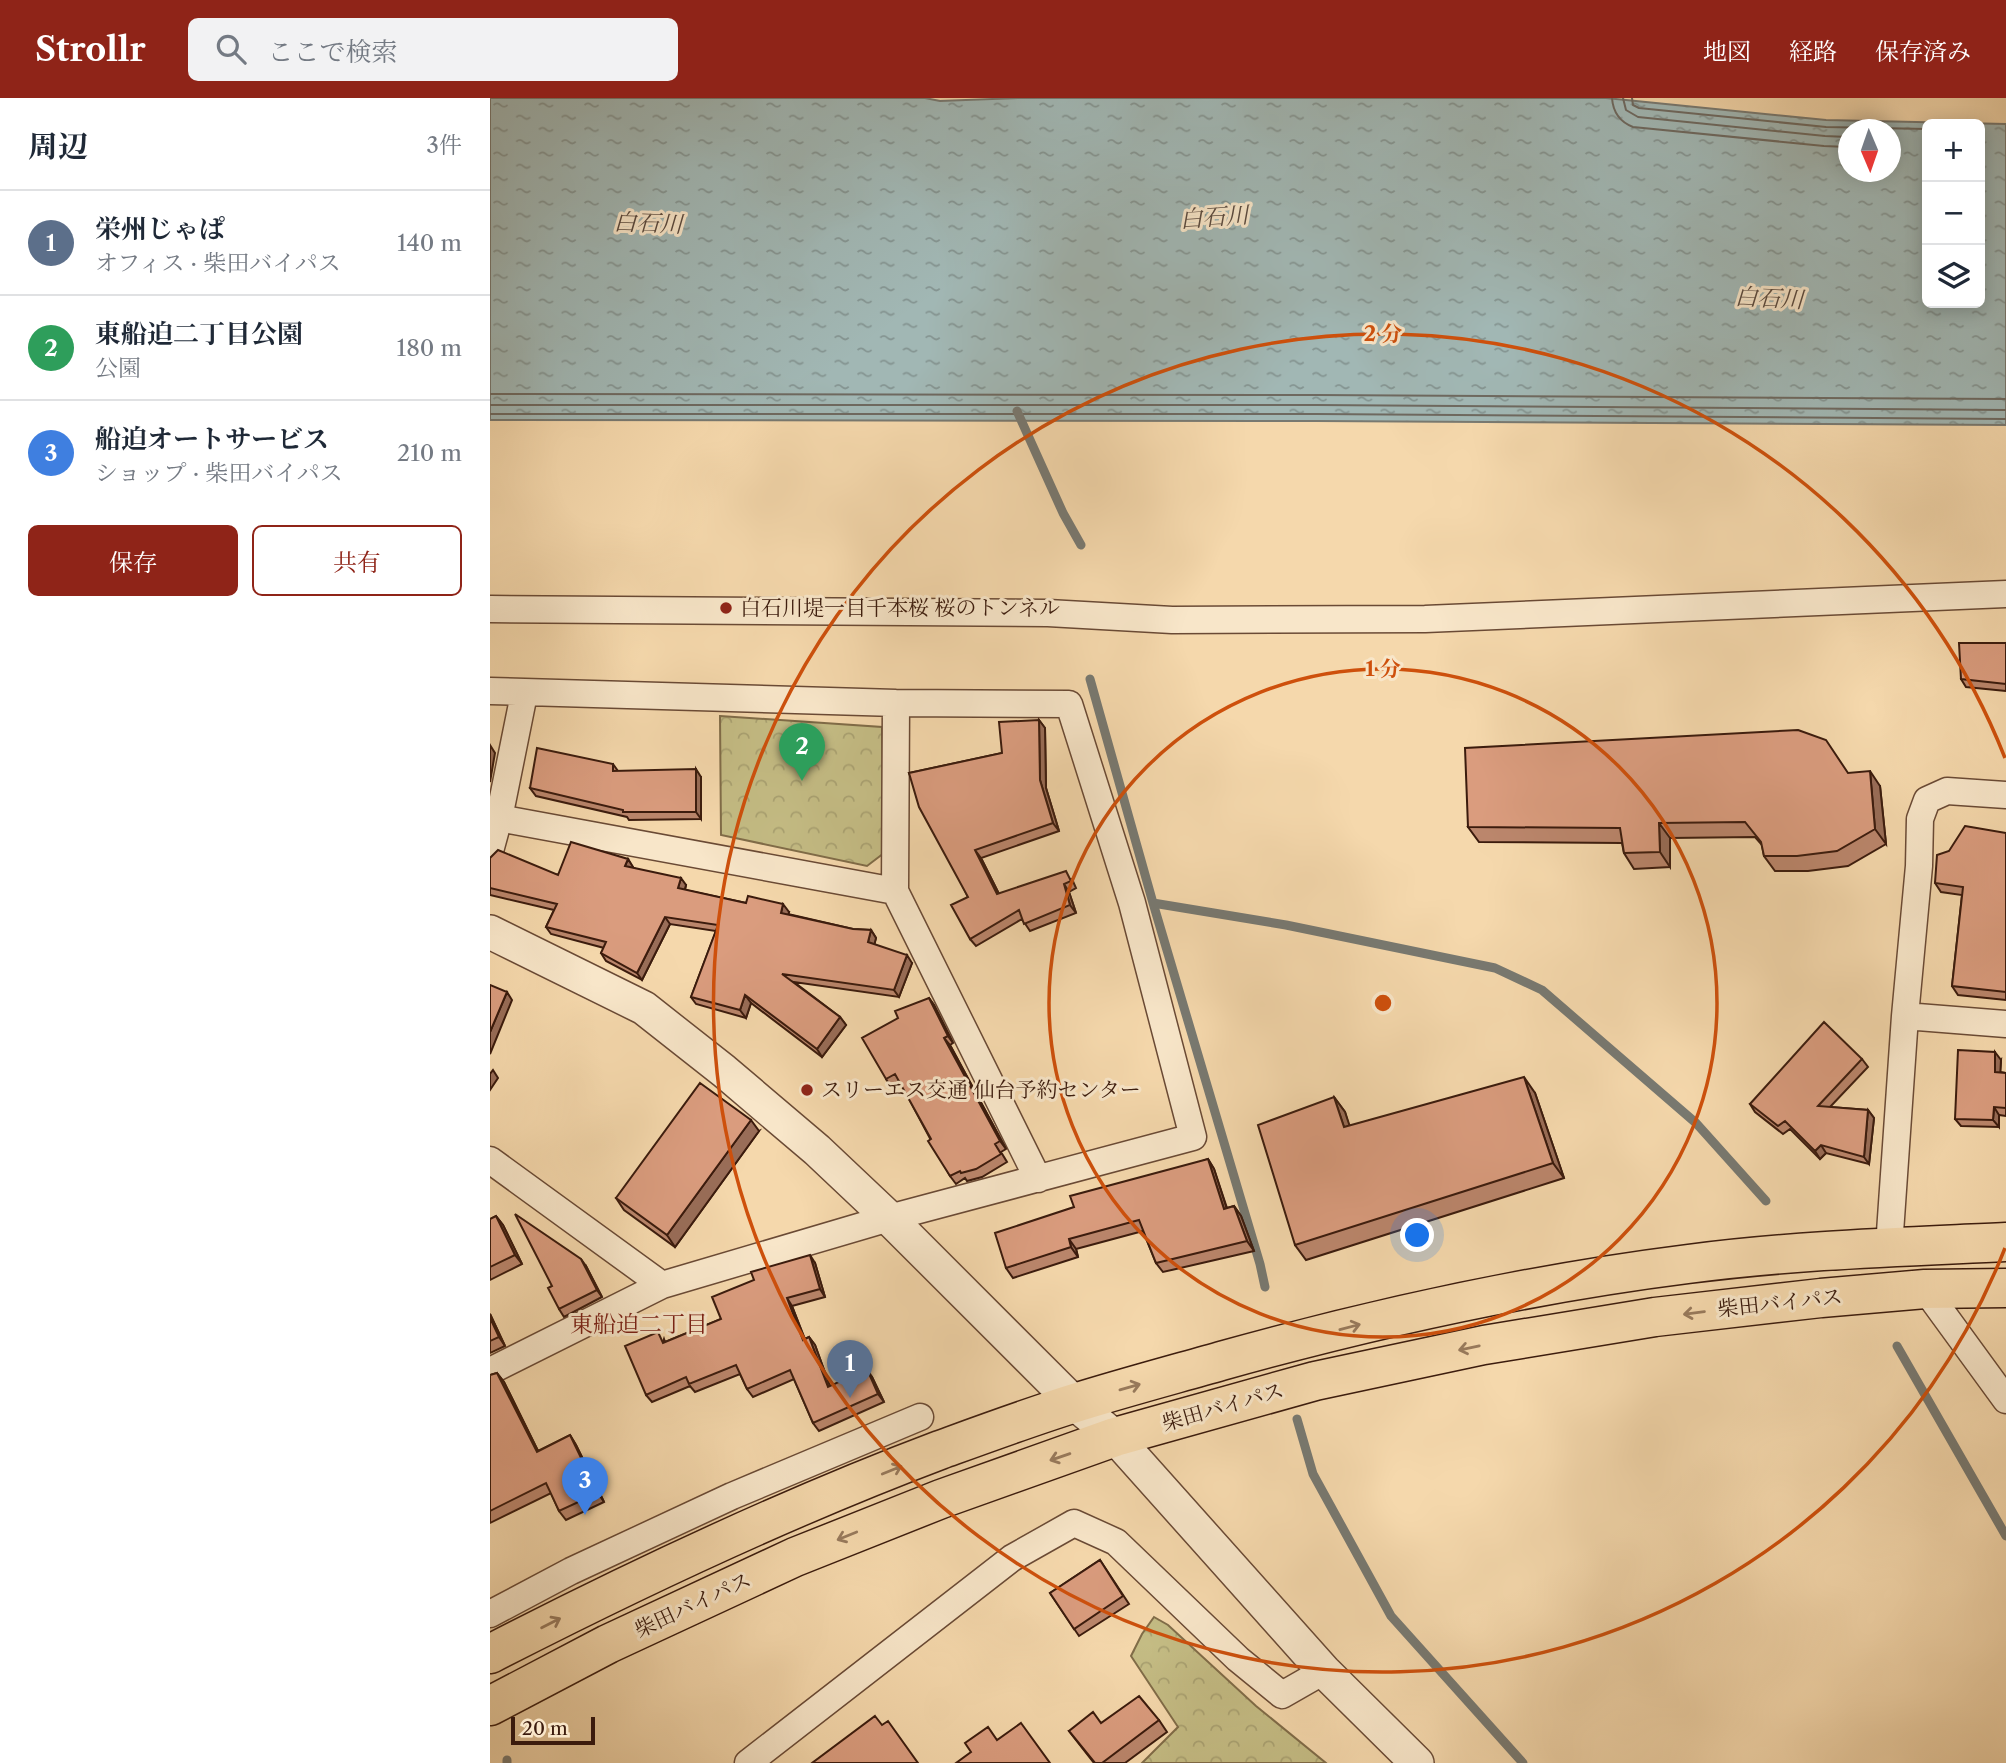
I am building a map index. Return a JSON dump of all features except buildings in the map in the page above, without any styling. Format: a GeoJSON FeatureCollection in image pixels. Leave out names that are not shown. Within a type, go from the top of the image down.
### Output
{"type":"FeatureCollection","features":[{"type":"Feature","properties":{"kind":"highway","name":"柴田バイパス"},"geometry":{"type":"LineString","coordinates":[[490,1654],[555,1621],[745,1511],[939,1451],[1074,1403],[1365,1322],[1472,1299],[1689,1264],[1817,1250],[2006,1242]]}},
{"type":"Feature","properties":{"kind":"highway","name":"柴田バイパス"},"geometry":{"type":"LineString","coordinates":[[490,1706],[608,1644],[795,1557],[941,1499],[1115,1437],[1315,1381],[1484,1345],[1655,1317],[1925,1289],[2006,1288]]}},
{"type":"Feature","properties":{"kind":"street"},"geometry":{"type":"LineString","coordinates":[[490,609],[1048,613],[1172,620],[1425,619],[2006,594]]}},
{"type":"Feature","properties":{"kind":"street"},"geometry":{"type":"LineString","coordinates":[[490,691],[896,703],[1069,704],[1132,903],[1193,1136],[888,1218],[662,1285],[490,1371]]}},
{"type":"Feature","properties":{"kind":"street"},"geometry":{"type":"LineString","coordinates":[[490,851],[524,694]]}},
{"type":"Feature","properties":{"kind":"street"},"geometry":{"type":"LineString","coordinates":[[896,703],[895,891],[1038,1179]]}},
{"type":"Feature","properties":{"kind":"street"},"geometry":{"type":"LineString","coordinates":[[1889,1247],[1905,1016],[1919,866],[1920,819],[1927,800],[1947,791],[2006,795]]}},
{"type":"Feature","properties":{"kind":"street"},"geometry":{"type":"LineString","coordinates":[[499,818],[895,891]]}},
{"type":"Feature","properties":{"kind":"street"},"geometry":{"type":"LineString","coordinates":[[490,932],[644,1008],[817,1150],[1074,1403],[1115,1437],[1324,1671],[1417,1763]]}},
{"type":"Feature","properties":{"kind":"street"},"geometry":{"type":"LineString","coordinates":[[1905,1016],[2006,1024]]}},
{"type":"Feature","properties":{"kind":"street"},"geometry":{"type":"LineString","coordinates":[[490,1160],[662,1285]]}},
{"type":"Feature","properties":{"kind":"street"},"geometry":{"type":"LineString","coordinates":[[1925,1289],[2006,1400]]}},
{"type":"Feature","properties":{"kind":"street"},"geometry":{"type":"LineString","coordinates":[[490,1614],[571,1572],[745,1511],[920,1417]]}},
{"type":"Feature","properties":{"kind":"street"},"geometry":{"type":"LineString","coordinates":[[748,1763],[1012,1558],[1074,1523],[1116,1542],[1238,1659],[1282,1695],[1324,1671]]}},
{"type":"Feature","properties":{"kind":"green space"},"geometry":{"type":"Polygon","coordinates":[[[720,716],[882,727],[884,853],[867,866],[721,835],[720,716]]]}},
{"type":"Feature","properties":{"kind":"green space"},"geometry":{"type":"Polygon","coordinates":[[[1154,1617],[1168,1625],[1256,1706],[1326,1763],[1142,1763],[1178,1727],[1131,1656],[1154,1617]]]}},
{"type":"Feature","properties":{"kind":"water","name":"白石川"},"geometry":{"type":"Polygon","coordinates":[[[490,98],[925,98],[940,101],[1018,98],[1606,98],[1838,120],[1838,182],[1901,182],[1901,122],[1922,122],[1922,308],[1985,308],[1985,124],[2006,124],[2006,425],[490,420],[490,98]]]}},
{"type":"Feature","properties":{"kind":"waterway"},"geometry":{"type":"LineString","coordinates":[[1017,411],[1063,513],[1081,545]]}},
{"type":"Feature","properties":{"kind":"waterway"},"geometry":{"type":"LineString","coordinates":[[1090,679],[1265,1287]]}},
{"type":"Feature","properties":{"kind":"waterway"},"geometry":{"type":"LineString","coordinates":[[1153,903],[1286,925],[1495,968],[1542,990],[1696,1123],[1766,1201]]}},
{"type":"Feature","properties":{"kind":"waterway"},"geometry":{"type":"LineString","coordinates":[[1897,1346],[2006,1536]]}},
{"type":"Feature","properties":{"kind":"waterway"},"geometry":{"type":"LineString","coordinates":[[1297,1419],[1313,1474],[1391,1616],[1523,1763]]}},
{"type":"Feature","properties":{"kind":"place","name":"白石川堤一目千本桜 桜のトンネル"},"geometry":{"type":"Point","coordinates":[726,608]}},
{"type":"Feature","properties":{"kind":"place","name":"東船迫二丁目公園"},"geometry":{"type":"Point","coordinates":[802,781]}},
{"type":"Feature","properties":{"kind":"place","name":"スリーエス交通 仙台予約センター"},"geometry":{"type":"Point","coordinates":[807,1090]}},
{"type":"Feature","properties":{"kind":"place","name":"栄州じゃぱ"},"geometry":{"type":"Point","coordinates":[850,1398]}},
{"type":"Feature","properties":{"kind":"place","name":"船迫オートサービス"},"geometry":{"type":"Point","coordinates":[585,1515]}},
{"type":"Feature","properties":{"kind":"district","name":"東船迫二丁目"},"geometry":{"type":"Point","coordinates":[639,1324]}}]}
